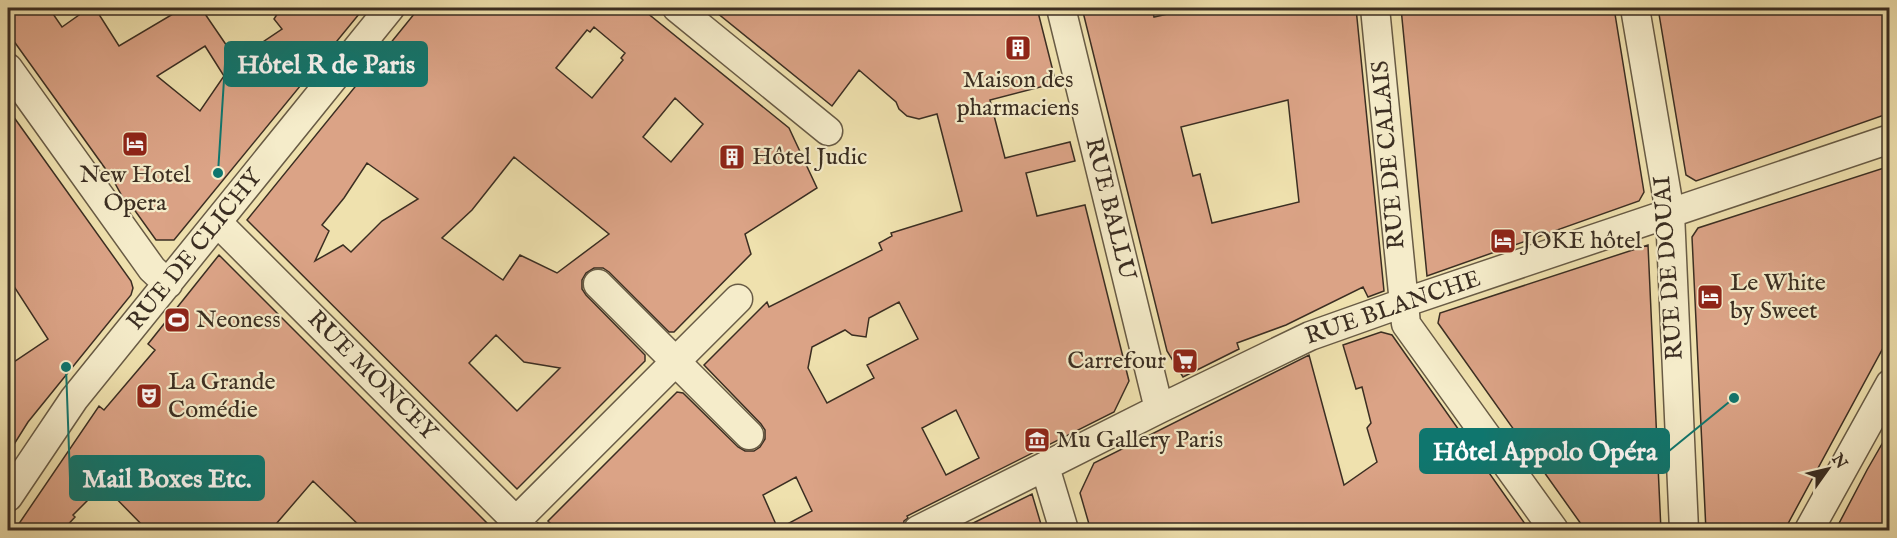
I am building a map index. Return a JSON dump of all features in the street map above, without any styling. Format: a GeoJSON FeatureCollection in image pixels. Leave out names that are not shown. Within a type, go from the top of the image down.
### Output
{"type":"FeatureCollection","features":[{"type":"Feature","properties":{"kind":"street","name":"RUE DE CLICHY"},"geometry":{"type":"LineString","coordinates":[[8,497],[74,399],[390,8]]}},
{"type":"Feature","properties":{"kind":"street"},"geometry":{"type":"LineString","coordinates":[[677,8],[828,131]]}},
{"type":"Feature","properties":{"kind":"street","name":"RUE BALLU"},"geometry":{"type":"LineString","coordinates":[[1061,8],[1159,409]]}},
{"type":"Feature","properties":{"kind":"street","name":"RUE DE CALAIS"},"geometry":{"type":"LineString","coordinates":[[1376,8],[1406,324],[1554,531]]}},
{"type":"Feature","properties":{"kind":"street","name":"RUE DE DOUAI"},"geometry":{"type":"LineString","coordinates":[[1635,8],[1670,213],[1684,531]]}},
{"type":"Feature","properties":{"kind":"street"},"geometry":{"type":"LineString","coordinates":[[8,68],[152,269],[168,284]]}},
{"type":"Feature","properties":{"kind":"street","name":"RUE BLANCHE"},"geometry":{"type":"LineString","coordinates":[[918,531],[1159,409],[1310,336],[1890,139]]}},
{"type":"Feature","properties":{"kind":"street","name":"RUE MONCEY"},"geometry":{"type":"LineString","coordinates":[[218,223],[520,526]]}},
{"type":"Feature","properties":{"kind":"street"},"geometry":{"type":"LineString","coordinates":[[598,284],[749,435]]}},
{"type":"Feature","properties":{"kind":"street"},"geometry":{"type":"LineString","coordinates":[[520,526],[738,299]]}},
{"type":"Feature","properties":{"kind":"street"},"geometry":{"type":"LineString","coordinates":[[1809,531],[1890,384]]}},
{"type":"Feature","properties":{"kind":"street"},"geometry":{"type":"LineString","coordinates":[[1045,467],[1064,531]]}},
{"type":"Feature","properties":{"kind":"building"},"geometry":{"type":"Polygon","coordinates":[[[8,8],[49,8],[62,27],[89,8],[95,8],[119,46],[183,8],[201,8],[229,49],[232,48],[239,58],[282,29],[274,19],[281,8],[364,8],[174,240],[156,240],[131,205],[128,207],[112,178],[8,33],[8,8]],[[205,46],[157,76],[200,111],[224,76],[205,46]]]}},
{"type":"Feature","properties":{"kind":"building"},"geometry":{"type":"Polygon","coordinates":[[[419,8],[641,8],[789,128],[817,188],[745,234],[751,254],[674,332],[669,332],[609,272],[603,268],[594,268],[586,273],[582,280],[582,289],[586,295],[645,355],[645,361],[517,489],[247,220],[419,8]],[[594,27],[590,32],[587,30],[556,68],[592,98],[623,60],[621,58],[625,53],[594,27]],[[675,98],[643,137],[671,162],[703,124],[675,98]],[[514,157],[472,210],[442,238],[503,280],[520,255],[557,273],[609,234],[514,157]],[[367,163],[344,198],[322,225],[329,231],[315,261],[343,245],[351,252],[382,221],[418,199],[367,163]],[[496,335],[469,363],[517,411],[560,368],[524,362],[496,335]]]}},
{"type":"Feature","properties":{"kind":"building"},"geometry":{"type":"Polygon","coordinates":[[[711,8],[1037,8],[1056,83],[990,100],[1005,158],[1070,142],[1075,161],[1026,173],[1037,216],[1085,205],[1129,381],[1114,412],[907,516],[902,531],[558,531],[548,521],[677,392],[683,393],[738,447],[745,451],[754,451],[760,447],[765,439],[765,430],[761,424],[704,365],[767,302],[769,307],[882,250],[879,243],[892,236],[891,233],[962,211],[937,114],[919,119],[907,116],[899,109],[896,102],[859,70],[832,106],[711,8]],[[899,302],[869,318],[866,337],[852,335],[845,330],[812,347],[808,368],[827,403],[874,378],[867,365],[918,339],[899,302]],[[956,410],[922,428],[946,475],[979,458],[956,410]],[[796,477],[763,495],[778,529],[812,511],[796,477]]]}},
{"type":"Feature","properties":{"kind":"building"},"geometry":{"type":"Polygon","coordinates":[[[1082,8],[1152,8],[1154,17],[1194,8],[1356,8],[1384,291],[1368,297],[1363,287],[1286,325],[1237,343],[1239,349],[1183,377],[1167,351],[1082,8]],[[1288,100],[1181,127],[1193,176],[1200,174],[1212,223],[1299,202],[1288,100]]]}},
{"type":"Feature","properties":{"kind":"building"},"geometry":{"type":"Polygon","coordinates":[[[1401,8],[1535,8],[1536,11],[1564,8],[1614,8],[1644,192],[1639,201],[1427,276],[1401,8]]]}},
{"type":"Feature","properties":{"kind":"building"},"geometry":{"type":"Polygon","coordinates":[[[1658,8],[1890,8],[1890,113],[1696,181],[1686,175],[1658,8]]]}},
{"type":"Feature","properties":{"kind":"building"},"geometry":{"type":"Polygon","coordinates":[[[8,109],[131,281],[133,288],[131,295],[28,422],[8,454],[8,366],[48,339],[8,274],[8,109]]]}},
{"type":"Feature","properties":{"kind":"building"},"geometry":{"type":"Polygon","coordinates":[[[1890,166],[1890,335],[1784,531],[1706,531],[1692,237],[1698,228],[1890,166]]]}},
{"type":"Feature","properties":{"kind":"building"},"geometry":{"type":"Polygon","coordinates":[[[1648,245],[1661,531],[1586,531],[1438,323],[1440,313],[1648,245]]]}},
{"type":"Feature","properties":{"kind":"building"},"geometry":{"type":"Polygon","coordinates":[[[219,255],[495,531],[365,531],[313,481],[270,531],[148,531],[103,485],[73,515],[75,517],[62,531],[14,531],[99,406],[104,410],[155,350],[148,344],[219,255]]]}},
{"type":"Feature","properties":{"kind":"building"},"geometry":{"type":"Polygon","coordinates":[[[1381,332],[1392,335],[1530,531],[1091,531],[1080,493],[1094,463],[1309,355],[1344,485],[1377,462],[1367,428],[1371,423],[1362,387],[1356,389],[1343,345],[1381,332]]]}},
{"type":"Feature","properties":{"kind":"building"},"geometry":{"type":"Polygon","coordinates":[[[1890,430],[1890,531],[1835,531],[1867,470],[1890,430]]]}},
{"type":"Feature","properties":{"kind":"building"},"geometry":{"type":"Polygon","coordinates":[[[1032,494],[1043,531],[957,531],[1032,494]]]}},
{"type":"Feature","properties":{"kind":"place","name":"Maison des pharmaciens"},"geometry":{"type":"Point","coordinates":[1018,48]}},
{"type":"Feature","properties":{"kind":"place","name":"New Hotel Opera"},"geometry":{"type":"Point","coordinates":[135,144]}},
{"type":"Feature","properties":{"kind":"place","name":"Hôtel Judic"},"geometry":{"type":"Point","coordinates":[732,157]}},
{"type":"Feature","properties":{"kind":"place","name":"Hôtel R de Paris"},"geometry":{"type":"Point","coordinates":[218,173]}},
{"type":"Feature","properties":{"kind":"place","name":"JOKE hôtel"},"geometry":{"type":"Point","coordinates":[1503,241]}},
{"type":"Feature","properties":{"kind":"place","name":"Le White by Sweet"},"geometry":{"type":"Point","coordinates":[1710,297]}},
{"type":"Feature","properties":{"kind":"place","name":"Neoness"},"geometry":{"type":"Point","coordinates":[177,320]}},
{"type":"Feature","properties":{"kind":"place","name":"Carrefour"},"geometry":{"type":"Point","coordinates":[1185,361]}},
{"type":"Feature","properties":{"kind":"place","name":"Mail Boxes Etc."},"geometry":{"type":"Point","coordinates":[66,367]}},
{"type":"Feature","properties":{"kind":"place","name":"La Grande Comédie"},"geometry":{"type":"Point","coordinates":[149,396]}},
{"type":"Feature","properties":{"kind":"place","name":"Hôtel Appolo Opéra"},"geometry":{"type":"Point","coordinates":[1734,398]}},
{"type":"Feature","properties":{"kind":"place","name":"Mu Gallery Paris"},"geometry":{"type":"Point","coordinates":[1037,440]}}]}
